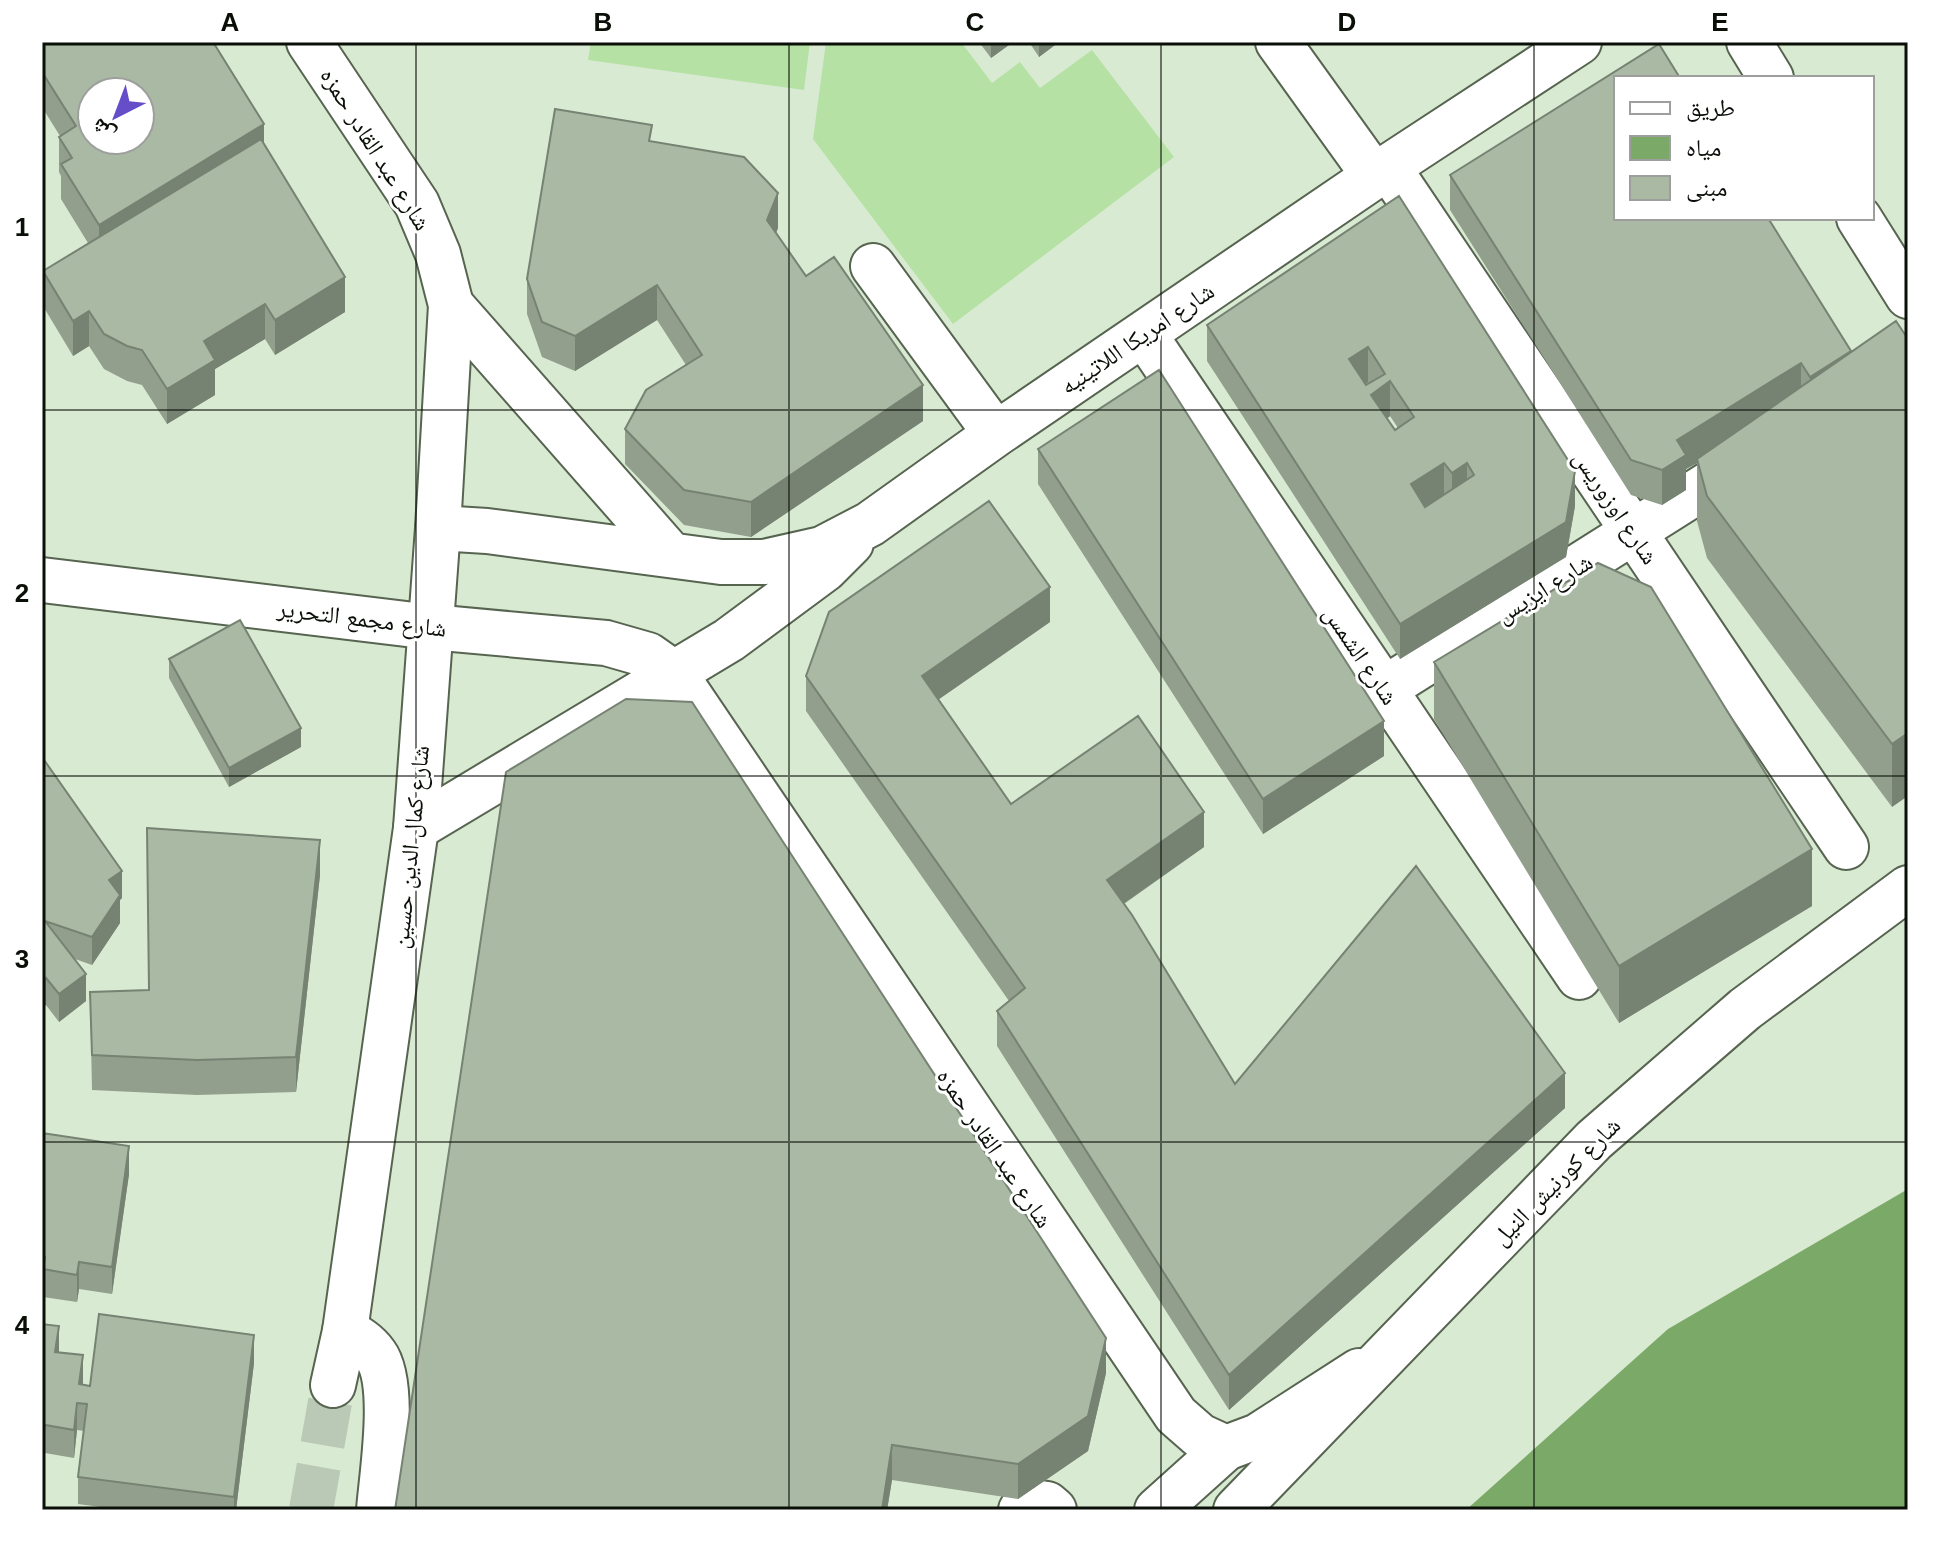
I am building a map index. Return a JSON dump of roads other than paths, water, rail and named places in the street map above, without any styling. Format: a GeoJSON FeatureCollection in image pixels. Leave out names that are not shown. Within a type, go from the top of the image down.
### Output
{"type":"FeatureCollection","features":[{"type":"Feature","properties":{"kind":"main road","name":"شارع عبد القادر حمزه"},"geometry":{"type":"LineString","coordinates":[[309,42],[417,204],[438,254],[451,305]]}},
{"type":"Feature","properties":{"kind":"main road","name":"شارع اوزوريس"},"geometry":{"type":"LineString","coordinates":[[1278,42],[1381,172],[1633,532],[1846,847]]}},
{"type":"Feature","properties":{"kind":"main road","name":"شارع امريكا اللاتينيه"},"geometry":{"type":"LineString","coordinates":[[438,528],[487,531],[721,562],[764,562],[822,549],[870,524],[996,434],[1381,172],[1579,42]]}},
{"type":"Feature","properties":{"kind":"main road"},"geometry":{"type":"LineString","coordinates":[[1749,42],[1770,76]]}},
{"type":"Feature","properties":{"kind":"main road"},"geometry":{"type":"LineString","coordinates":[[1860,220],[1908,296]]}},
{"type":"Feature","properties":{"kind":"main road"},"geometry":{"type":"LineString","coordinates":[[873,266],[996,434]]}},
{"type":"Feature","properties":{"kind":"main road","name":"شارع كمال الدين حسين"},"geometry":{"type":"LineString","coordinates":[[333,1385],[345,1331],[416,828],[451,305]]}},
{"type":"Feature","properties":{"kind":"main road"},"geometry":{"type":"LineString","coordinates":[[451,305],[671,555]]}},
{"type":"Feature","properties":{"kind":"main road","name":"شارع الشمس"},"geometry":{"type":"LineString","coordinates":[[1144,334],[1579,977]]}},
{"type":"Feature","properties":{"kind":"main road","name":"شارع ايزيس"},"geometry":{"type":"LineString","coordinates":[[1384,689],[1777,441]]}},
{"type":"Feature","properties":{"kind":"main road"},"geometry":{"type":"LineString","coordinates":[[416,828],[675,674],[781,603],[825,569],[870,524]]}},
{"type":"Feature","properties":{"kind":"main road","name":"شارع مجمع التحرير"},"geometry":{"type":"LineString","coordinates":[[42,580],[431,627],[606,643],[648,655],[675,674]]}},
{"type":"Feature","properties":{"kind":"main road","name":"شارع عبد القادر حمزه"},"geometry":{"type":"LineString","coordinates":[[675,674],[1176,1415],[1200,1436],[1226,1448]]}},
{"type":"Feature","properties":{"kind":"main road","name":"شارع كورنيش النيل"},"geometry":{"type":"LineString","coordinates":[[1236,1510],[1594,1140],[1745,1009],[1908,888]]}},
{"type":"Feature","properties":{"kind":"main road"},"geometry":{"type":"LineString","coordinates":[[345,1331],[363,1341],[377,1356],[385,1375],[387,1396],[379,1510]]}},
{"type":"Feature","properties":{"kind":"main road"},"geometry":{"type":"LineString","coordinates":[[1157,1510],[1226,1448],[1258,1436],[1388,1352]]}},
{"type":"Feature","properties":{"kind":"main road"},"geometry":{"type":"LineString","coordinates":[[1021,1510],[1033,1502],[1047,1504],[1054,1510]]}},
{"type":"Feature","properties":{"kind":"water"},"geometry":{"type":"Polygon","coordinates":[[[1908,1189],[1908,1510],[1466,1510],[1668,1329],[1908,1189]]]}},
{"type":"Feature","properties":{"kind":"tunnel"},"geometry":{"type":"LineString","coordinates":[[311,1510],[333,1385]]}}]}
